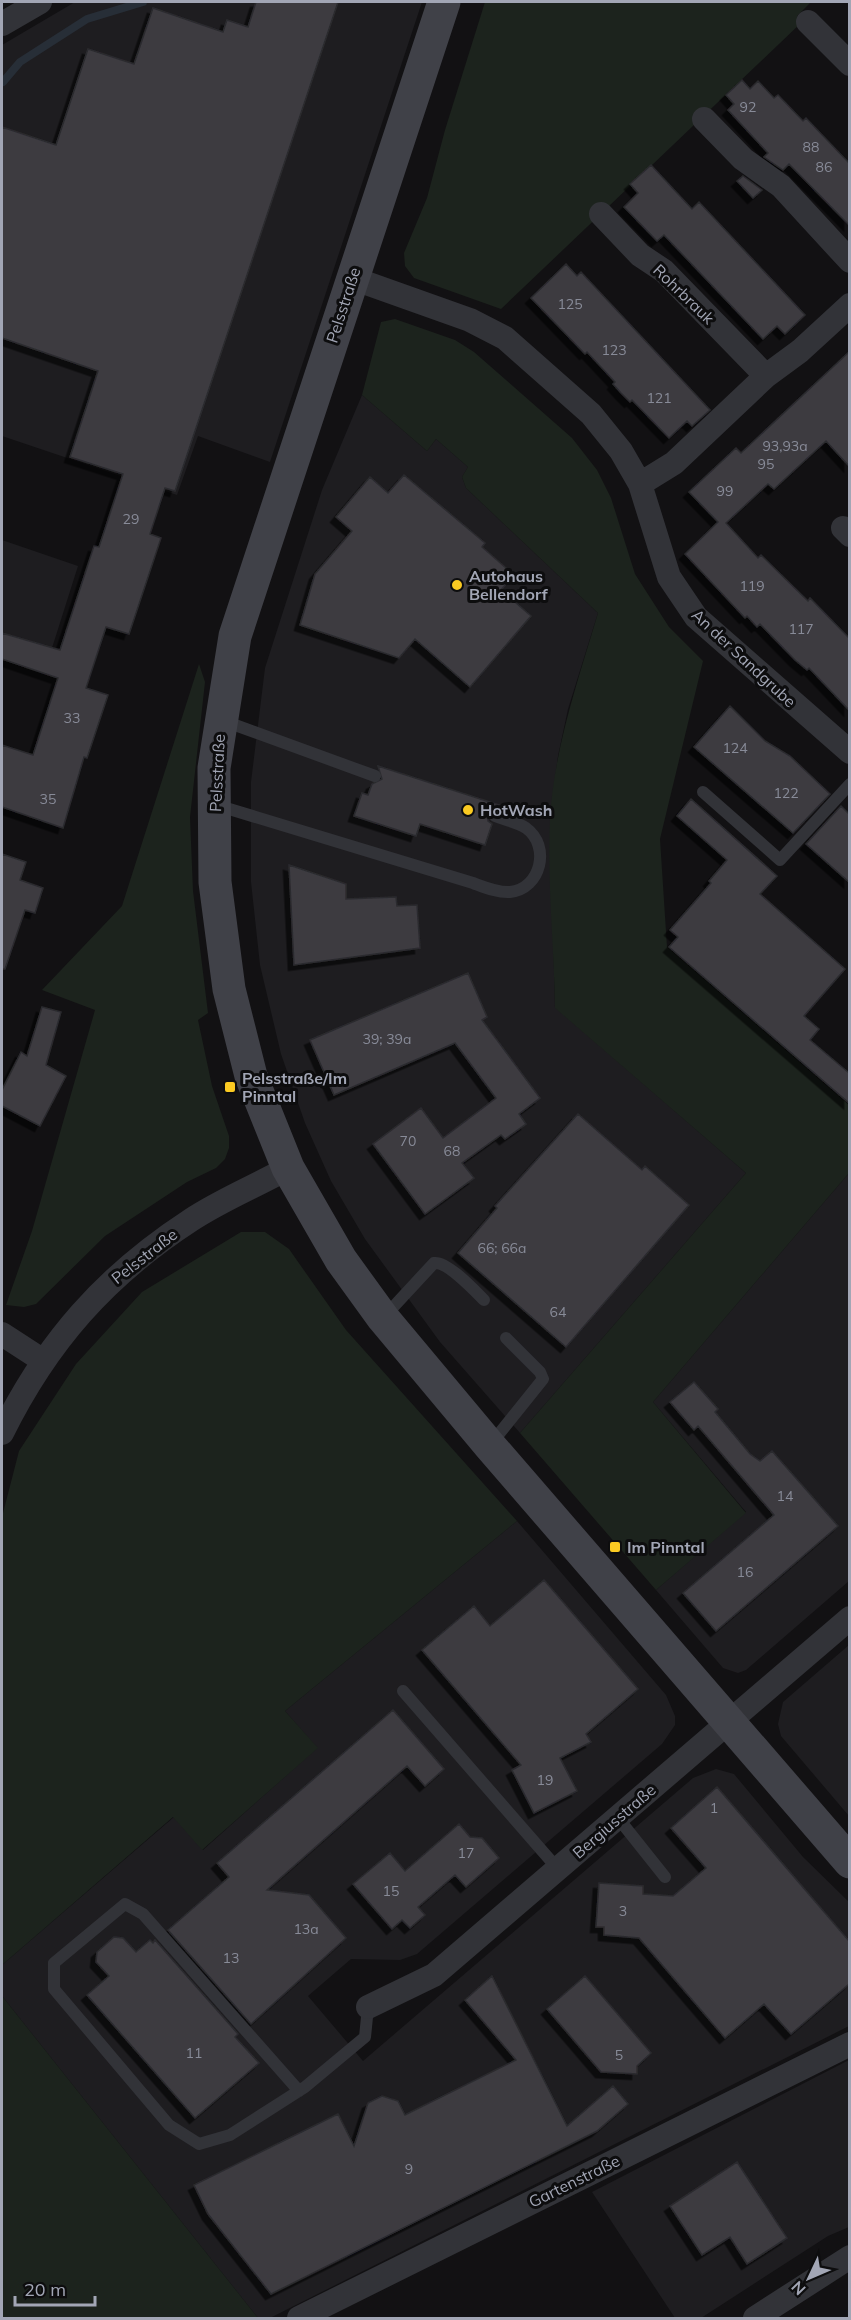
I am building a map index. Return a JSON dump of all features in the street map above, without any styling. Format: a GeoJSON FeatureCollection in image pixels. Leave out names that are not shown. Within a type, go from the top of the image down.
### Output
{"type":"FeatureCollection","features":[{"type":"Feature","properties":{"kind":"main road","name":"Pelsstraße"},"geometry":{"type":"LineString","coordinates":[[288,1168],[251,1076],[229,989],[215,882],[214,768],[242,615],[444,2]]}},
{"type":"Feature","properties":{"kind":"main road"},"geometry":{"type":"LineString","coordinates":[[288,1168],[341,1260],[383,1318],[490,1446],[849,1862]]}},
{"type":"Feature","properties":{"kind":"street"},"geometry":{"type":"LineString","coordinates":[[2,24],[40,2]]}},
{"type":"Feature","properties":{"kind":"street"},"geometry":{"type":"LineString","coordinates":[[808,22],[849,64]]}},
{"type":"Feature","properties":{"kind":"street"},"geometry":{"type":"LineString","coordinates":[[704,119],[743,159],[781,186],[849,261]]}},
{"type":"Feature","properties":{"kind":"street","name":"Rohrbrauk"},"geometry":{"type":"LineString","coordinates":[[601,214],[640,255],[664,271],[766,376]]}},
{"type":"Feature","properties":{"kind":"street","name":"An der Sandgrube"},"geometry":{"type":"LineString","coordinates":[[352,278],[470,320],[505,338],[591,414],[621,451],[640,484],[669,577],[696,617],[849,752]]}},
{"type":"Feature","properties":{"kind":"street"},"geometry":{"type":"LineString","coordinates":[[640,484],[674,463],[766,376],[800,351],[849,305]]}},
{"type":"Feature","properties":{"kind":"street","name":"Pelsstraße"},"geometry":{"type":"LineString","coordinates":[[2,1433],[42,1360],[83,1308],[126,1266],[192,1219],[288,1168]]}},
{"type":"Feature","properties":{"kind":"street"},"geometry":{"type":"LineString","coordinates":[[2,1334],[42,1360]]}},
{"type":"Feature","properties":{"kind":"street","name":"Bergiusstraße"},"geometry":{"type":"LineString","coordinates":[[368,2007],[434,1975],[849,1618]]}},
{"type":"Feature","properties":{"kind":"street","name":"Gartenstraße"},"geometry":{"type":"LineString","coordinates":[[299,2319],[849,2044]]}},
{"type":"Feature","properties":{"kind":"street"},"geometry":{"type":"LineString","coordinates":[[756,2319],[849,2257]]}},
{"type":"Feature","properties":{"kind":"lane"},"geometry":{"type":"LineString","coordinates":[[221,720],[375,776]]}},
{"type":"Feature","properties":{"kind":"lane"},"geometry":{"type":"LineString","coordinates":[[703,792],[780,860],[849,784]]}},
{"type":"Feature","properties":{"kind":"lane"},"geometry":{"type":"LineString","coordinates":[[215,805],[482,886],[510,892],[525,886],[535,878],[540,863],[538,844],[526,828],[495,816]]}},
{"type":"Feature","properties":{"kind":"lane"},"geometry":{"type":"LineString","coordinates":[[383,1318],[434,1263],[439,1262],[484,1300]]}},
{"type":"Feature","properties":{"kind":"lane"},"geometry":{"type":"LineString","coordinates":[[490,1446],[543,1379],[540,1372],[506,1338]]}},
{"type":"Feature","properties":{"kind":"lane"},"geometry":{"type":"LineString","coordinates":[[403,1691],[558,1869]]}},
{"type":"Feature","properties":{"kind":"lane"},"geometry":{"type":"LineString","coordinates":[[618,1818],[665,1877]]}},
{"type":"Feature","properties":{"kind":"lane"},"geometry":{"type":"LineString","coordinates":[[299,2091],[143,1914],[125,1904],[54,1963],[54,1989],[169,2125],[199,2144],[230,2135],[299,2091],[365,2037],[368,2007]]}},
{"type":"Feature","properties":{"kind":"shaded area"},"geometry":{"type":"Polygon","coordinates":[[[75,2],[422,2],[270,462],[198,436],[177,495],[2,436],[2,45],[75,2]]]}},
{"type":"Feature","properties":{"kind":"shaded area"},"geometry":{"type":"Polygon","coordinates":[[[485,2],[811,2],[797,16],[802,22],[501,309],[414,278],[405,266],[404,253],[427,198],[445,130],[485,2]]]}},
{"type":"Feature","properties":{"kind":"shaded area"},"geometry":{"type":"Polygon","coordinates":[[[395,319],[455,340],[474,352],[572,438],[597,470],[611,498],[635,574],[669,627],[703,661],[660,839],[667,947],[849,1105],[849,1173],[653,1402],[746,1513],[656,1590],[520,1433],[746,1173],[555,1008],[549,866],[552,793],[568,715],[598,613],[466,488],[462,477],[468,467],[436,439],[427,451],[362,395],[381,322],[395,319]]]}},
{"type":"Feature","properties":{"kind":"shaded area"},"geometry":{"type":"Polygon","coordinates":[[[362,395],[427,451],[436,439],[468,467],[462,477],[466,488],[598,613],[568,709],[558,756],[550,819],[555,1007],[746,1173],[520,1433],[440,1342],[365,1239],[331,1181],[305,1123],[281,1054],[260,965],[251,882],[251,782],[265,668],[322,490],[362,395]]]}},
{"type":"Feature","properties":{"kind":"shaded area"},"geometry":{"type":"Polygon","coordinates":[[[2,540],[78,566],[52,648],[9,635],[2,658],[2,540]]]}},
{"type":"Feature","properties":{"kind":"shaded area"},"geometry":{"type":"Polygon","coordinates":[[[199,664],[205,682],[190,817],[193,891],[208,1013],[198,1020],[212,1086],[229,1136],[229,1148],[225,1159],[216,1168],[187,1182],[105,1236],[36,1304],[24,1307],[6,1305],[32,1231],[95,1010],[42,990],[122,906],[199,664]]]}},
{"type":"Feature","properties":{"kind":"shaded area"},"geometry":{"type":"Polygon","coordinates":[[[849,1173],[849,1581],[746,1670],[738,1673],[723,1668],[656,1590],[746,1512],[653,1402],[849,1173]]]}},
{"type":"Feature","properties":{"kind":"shaded area"},"geometry":{"type":"Polygon","coordinates":[[[241,1232],[265,1232],[289,1249],[346,1330],[517,1521],[285,1711],[318,1748],[202,1850],[173,1817],[2,1965],[2,1517],[19,1451],[76,1364],[142,1292],[241,1232]]]}},
{"type":"Feature","properties":{"kind":"shaded area"},"geometry":{"type":"Polygon","coordinates":[[[517,1521],[666,1695],[675,1716],[675,1725],[662,1744],[417,1954],[400,1960],[351,1959],[308,1996],[363,2061],[693,1778],[716,1769],[734,1774],[803,1857],[849,1902],[849,2026],[270,2318],[258,2318],[2,1996],[2,1965],[174,1817],[203,1850],[317,1748],[285,1711],[517,1521]]]}},
{"type":"Feature","properties":{"kind":"shaded area"},"geometry":{"type":"Polygon","coordinates":[[[849,1645],[849,1816],[781,1736],[778,1724],[783,1702],[849,1645]]]}},
{"type":"Feature","properties":{"kind":"shaded area"},"geometry":{"type":"Polygon","coordinates":[[[2,1996],[258,2318],[2,2318],[2,1996]]]}},
{"type":"Feature","properties":{"kind":"shaded area"},"geometry":{"type":"Polygon","coordinates":[[[849,2060],[849,2227],[828,2236],[701,2318],[675,2318],[592,2192],[849,2060]]]}},
{"type":"Feature","properties":{"kind":"building"},"geometry":{"type":"Polygon","coordinates":[[[256,2],[338,2],[175,491],[165,488],[150,534],[161,538],[129,634],[106,627],[86,688],[108,695],[87,758],[84,757],[63,828],[2,807],[2,745],[33,755],[58,678],[2,659],[2,633],[60,650],[94,546],[99,547],[123,474],[70,457],[98,371],[2,338],[2,127],[56,145],[88,49],[134,64],[153,8],[223,32],[227,20],[248,27],[256,2]]]}},
{"type":"Feature","properties":{"kind":"building"},"geometry":{"type":"Polygon","coordinates":[[[742,80],[750,89],[758,81],[774,98],[778,95],[803,121],[806,118],[849,163],[849,225],[789,164],[783,170],[764,157],[768,153],[728,110],[734,104],[726,95],[742,80]]]}},
{"type":"Feature","properties":{"kind":"building"},"geometry":{"type":"Polygon","coordinates":[[[651,165],[692,209],[699,202],[805,315],[785,334],[777,326],[763,339],[664,235],[657,241],[624,207],[638,193],[630,184],[651,165]]]}},
{"type":"Feature","properties":{"kind":"building"},"geometry":{"type":"Polygon","coordinates":[[[743,176],[762,190],[753,198],[737,181],[743,176]]]}},
{"type":"Feature","properties":{"kind":"building"},"geometry":{"type":"Polygon","coordinates":[[[566,264],[577,276],[581,272],[710,410],[692,426],[687,421],[669,438],[632,400],[630,402],[621,393],[613,384],[615,382],[587,352],[585,354],[531,298],[566,264]]]}},
{"type":"Feature","properties":{"kind":"building"},"geometry":{"type":"Polygon","coordinates":[[[849,352],[849,466],[826,441],[774,489],[768,484],[726,523],[758,558],[761,555],[808,601],[810,598],[849,638],[849,710],[809,668],[807,670],[795,660],[760,624],[757,627],[747,616],[745,618],[685,554],[718,522],[689,492],[736,448],[741,453],[849,352]]]}},
{"type":"Feature","properties":{"kind":"building","name":"Autohaus Bellendorf"},"geometry":{"type":"Polygon","coordinates":[[[404,475],[485,543],[482,547],[514,575],[501,590],[531,616],[470,687],[415,639],[399,658],[300,625],[315,574],[352,531],[336,517],[370,477],[388,493],[404,475]]]}},
{"type":"Feature","properties":{"kind":"building"},"geometry":{"type":"Polygon","coordinates":[[[730,706],[765,741],[790,756],[830,794],[793,833],[694,747],[730,706]]]}},
{"type":"Feature","properties":{"kind":"building"},"geometry":{"type":"Polygon","coordinates":[[[378,766],[499,805],[487,814],[488,821],[492,824],[485,845],[420,824],[416,836],[354,816],[362,793],[368,795],[372,784],[382,779],[378,766]]]}},
{"type":"Feature","properties":{"kind":"building"},"geometry":{"type":"Polygon","coordinates":[[[691,799],[777,876],[760,894],[845,969],[804,1016],[819,1029],[810,1040],[849,1073],[849,1103],[669,947],[678,937],[670,930],[711,883],[709,881],[727,860],[677,816],[691,799]]]}},
{"type":"Feature","properties":{"kind":"building"},"geometry":{"type":"Polygon","coordinates":[[[841,806],[849,814],[849,882],[806,844],[841,806]]]}},
{"type":"Feature","properties":{"kind":"building"},"geometry":{"type":"Polygon","coordinates":[[[2,854],[26,862],[20,880],[43,888],[35,913],[25,910],[5,969],[2,969],[2,854]]]}},
{"type":"Feature","properties":{"kind":"building"},"geometry":{"type":"Polygon","coordinates":[[[289,865],[346,884],[346,899],[396,897],[397,906],[417,905],[420,948],[294,965],[289,865]]]}},
{"type":"Feature","properties":{"kind":"building"},"geometry":{"type":"Polygon","coordinates":[[[468,973],[487,1017],[482,1020],[540,1098],[519,1114],[526,1124],[505,1139],[501,1135],[462,1163],[474,1178],[425,1214],[373,1144],[421,1108],[443,1138],[496,1098],[455,1043],[334,1095],[310,1040],[468,973]]]}},
{"type":"Feature","properties":{"kind":"building"},"geometry":{"type":"Polygon","coordinates":[[[42,1007],[61,1012],[46,1065],[66,1076],[40,1126],[2,1106],[2,1090],[21,1052],[27,1056],[42,1007]]]}},
{"type":"Feature","properties":{"kind":"building"},"geometry":{"type":"Polygon","coordinates":[[[578,1114],[642,1170],[645,1166],[689,1205],[566,1347],[458,1253],[497,1208],[495,1206],[578,1114]]]}},
{"type":"Feature","properties":{"kind":"building"},"geometry":{"type":"Polygon","coordinates":[[[694,1382],[718,1409],[715,1412],[750,1454],[760,1461],[772,1451],[838,1526],[716,1631],[683,1593],[774,1515],[698,1426],[694,1430],[670,1402],[694,1382]]]}},
{"type":"Feature","properties":{"kind":"building"},"geometry":{"type":"Polygon","coordinates":[[[544,1580],[638,1689],[586,1734],[591,1742],[560,1758],[577,1791],[534,1813],[512,1770],[521,1765],[422,1650],[474,1606],[490,1626],[544,1580]]]}},
{"type":"Feature","properties":{"kind":"building"},"geometry":{"type":"Polygon","coordinates":[[[393,1710],[444,1769],[425,1786],[407,1766],[267,1890],[309,1895],[346,1938],[251,2024],[168,1930],[229,1877],[217,1863],[393,1710]]]}},
{"type":"Feature","properties":{"kind":"building"},"geometry":{"type":"Polygon","coordinates":[[[717,1787],[849,1941],[849,1984],[791,2034],[764,2004],[725,2038],[639,1938],[604,1935],[604,1927],[596,1927],[599,1883],[643,1886],[643,1894],[673,1896],[706,1868],[671,1828],[717,1787]]]}},
{"type":"Feature","properties":{"kind":"building"},"geometry":{"type":"Polygon","coordinates":[[[459,1824],[470,1837],[482,1838],[499,1858],[466,1887],[455,1875],[418,1907],[425,1915],[410,1928],[402,1920],[392,1929],[353,1884],[390,1853],[405,1871],[459,1824]]]}},
{"type":"Feature","properties":{"kind":"building"},"geometry":{"type":"Polygon","coordinates":[[[114,1937],[123,1938],[136,1952],[150,1940],[153,1943],[155,1940],[238,2034],[235,2037],[259,2063],[195,2118],[87,1995],[109,1976],[96,1962],[97,1952],[114,1937]]]}},
{"type":"Feature","properties":{"kind":"building"},"geometry":{"type":"Polygon","coordinates":[[[492,1976],[567,2126],[613,2086],[628,2104],[597,2131],[271,2294],[208,2214],[194,2185],[338,2114],[354,2146],[368,2103],[382,2096],[398,2101],[405,2115],[516,2060],[465,2000],[492,1976]]]}},
{"type":"Feature","properties":{"kind":"building"},"geometry":{"type":"Polygon","coordinates":[[[585,1976],[651,2053],[637,2066],[637,2074],[601,2072],[547,2009],[585,1976]]]}},
{"type":"Feature","properties":{"kind":"building"},"geometry":{"type":"Polygon","coordinates":[[[737,2162],[787,2238],[747,2264],[730,2237],[702,2255],[670,2206],[737,2162]]]}},
{"type":"Feature","properties":{"kind":"waterway"},"geometry":{"type":"LineString","coordinates":[[3,82],[20,62],[87,19],[143,2]]}},
{"type":"Feature","properties":{"kind":"place","name":"Autohaus Bellendorf"},"geometry":{"type":"Point","coordinates":[457,585]}},
{"type":"Feature","properties":{"kind":"place","name":"HotWash"},"geometry":{"type":"Point","coordinates":[468,810]}},
{"type":"Feature","properties":{"kind":"place","name":"Pelsstraße/Im Pinntal"},"geometry":{"type":"Point","coordinates":[230,1087]}},
{"type":"Feature","properties":{"kind":"place","name":"Im Pinntal"},"geometry":{"type":"Point","coordinates":[615,1547]}}]}
